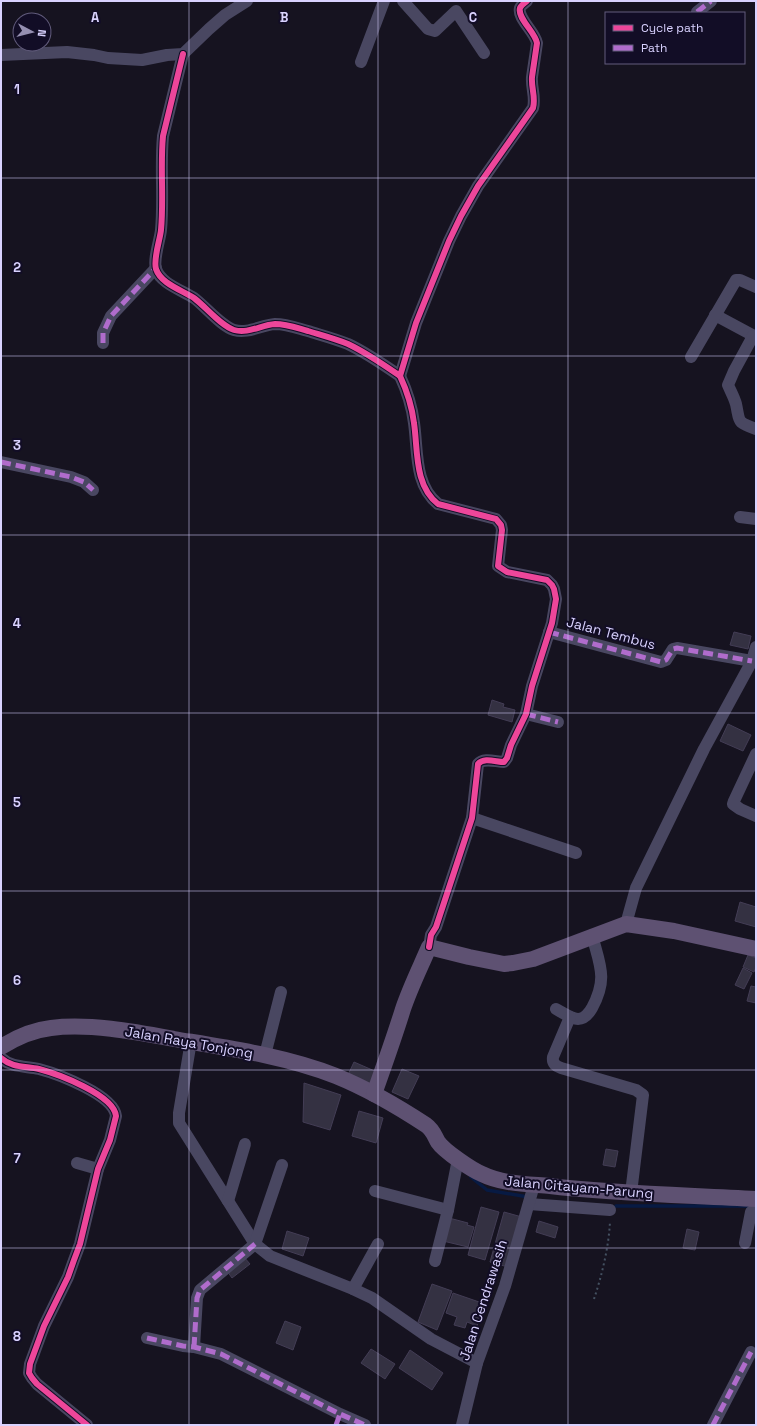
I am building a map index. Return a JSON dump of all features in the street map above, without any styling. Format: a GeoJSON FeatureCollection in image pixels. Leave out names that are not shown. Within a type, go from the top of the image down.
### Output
{"type":"FeatureCollection","features":[{"type":"Feature","properties":{"kind":"main road"},"geometry":{"type":"LineString","coordinates":[[374,1094],[403,1009],[413,983],[430,948],[469,957],[509,963],[533,959],[592,935],[626,924],[674,931],[756,949]]}},
{"type":"Feature","properties":{"kind":"main road","name":"Jalan Raya Tonjong"},"geometry":{"type":"LineString","coordinates":[[1,1047],[28,1033],[50,1028],[97,1028],[140,1033],[265,1055],[305,1065],[336,1076],[374,1094]]}},
{"type":"Feature","properties":{"kind":"main road","name":"Jalan Citayam-Parung"},"geometry":{"type":"LineString","coordinates":[[374,1094],[432,1130],[443,1147],[471,1169],[531,1196],[631,1193],[756,1199]]}},
{"type":"Feature","properties":{"kind":"street"},"geometry":{"type":"LineString","coordinates":[[247,1],[208,28],[183,54],[162,136],[163,201],[156,268],[160,275],[170,284],[194,298],[224,325],[233,330],[246,331],[261,326],[276,324],[290,326],[348,344],[371,356],[400,376]]}},
{"type":"Feature","properties":{"kind":"street"},"geometry":{"type":"LineString","coordinates":[[361,62],[384,1]]}},
{"type":"Feature","properties":{"kind":"street"},"geometry":{"type":"LineString","coordinates":[[403,1],[428,29],[435,31],[456,11],[484,52]]}},
{"type":"Feature","properties":{"kind":"street"},"geometry":{"type":"LineString","coordinates":[[430,948],[431,935],[436,927],[472,818],[478,764],[484,760],[502,762],[506,760],[511,745],[526,714],[532,686],[549,632],[556,599],[554,589],[550,582],[542,578],[507,572],[498,566],[502,530],[499,522],[491,517],[438,504],[427,492],[422,482],[417,458],[414,423],[410,405],[400,376],[416,323],[439,265],[461,216],[478,186],[533,108],[535,97],[531,82],[537,42],[536,37],[520,13],[521,6],[527,1]]}},
{"type":"Feature","properties":{"kind":"street"},"geometry":{"type":"LineString","coordinates":[[697,12],[711,1]]}},
{"type":"Feature","properties":{"kind":"street"},"geometry":{"type":"LineString","coordinates":[[1,55],[67,52],[108,58],[142,60],[167,55],[183,54]]}},
{"type":"Feature","properties":{"kind":"street"},"geometry":{"type":"LineString","coordinates":[[103,343],[103,333],[111,316],[156,268]]}},
{"type":"Feature","properties":{"kind":"street"},"geometry":{"type":"LineString","coordinates":[[692,357],[736,280],[740,280],[756,287]]}},
{"type":"Feature","properties":{"kind":"street"},"geometry":{"type":"LineString","coordinates":[[715,315],[754,337],[734,371],[728,385],[734,396],[737,416],[740,422],[743,425],[756,429]]}},
{"type":"Feature","properties":{"kind":"street"},"geometry":{"type":"LineString","coordinates":[[1,462],[70,477],[84,482],[93,490]]}},
{"type":"Feature","properties":{"kind":"street"},"geometry":{"type":"LineString","coordinates":[[740,517],[756,519]]}},
{"type":"Feature","properties":{"kind":"street","name":"Jalan Tembus"},"geometry":{"type":"LineString","coordinates":[[549,632],[661,662],[666,660],[673,649],[677,648],[752,662]]}},
{"type":"Feature","properties":{"kind":"street"},"geometry":{"type":"LineString","coordinates":[[626,924],[636,888],[704,749],[752,662],[756,646]]}},
{"type":"Feature","properties":{"kind":"street"},"geometry":{"type":"LineString","coordinates":[[526,714],[558,722]]}},
{"type":"Feature","properties":{"kind":"street"},"geometry":{"type":"LineString","coordinates":[[756,754],[733,804],[756,816]]}},
{"type":"Feature","properties":{"kind":"street"},"geometry":{"type":"LineString","coordinates":[[472,818],[576,853]]}},
{"type":"Feature","properties":{"kind":"street"},"geometry":{"type":"LineString","coordinates":[[556,1009],[570,1017],[583,1019],[587,1016],[595,1002],[601,987],[602,971],[592,935]]}},
{"type":"Feature","properties":{"kind":"street"},"geometry":{"type":"LineString","coordinates":[[265,1055],[281,992]]}},
{"type":"Feature","properties":{"kind":"street"},"geometry":{"type":"LineString","coordinates":[[570,1017],[552,1057],[554,1064],[561,1068],[636,1090],[643,1095],[631,1193]]}},
{"type":"Feature","properties":{"kind":"street"},"geometry":{"type":"LineString","coordinates":[[191,1041],[179,1113],[179,1123],[255,1244],[270,1256],[353,1289],[384,1306],[431,1339],[477,1363]]}},
{"type":"Feature","properties":{"kind":"street"},"geometry":{"type":"LineString","coordinates":[[1,1058],[12,1065],[41,1070],[69,1079],[97,1093],[114,1108],[116,1116],[110,1140],[98,1168],[83,1232],[74,1260],[44,1326],[29,1369],[29,1373],[37,1384],[87,1425]]}},
{"type":"Feature","properties":{"kind":"street"},"geometry":{"type":"LineString","coordinates":[[228,1201],[245,1144]]}},
{"type":"Feature","properties":{"kind":"street"},"geometry":{"type":"LineString","coordinates":[[435,1261],[448,1210],[458,1159]]}},
{"type":"Feature","properties":{"kind":"street"},"geometry":{"type":"LineString","coordinates":[[77,1162],[98,1168]]}},
{"type":"Feature","properties":{"kind":"street"},"geometry":{"type":"LineString","coordinates":[[194,1347],[197,1298],[200,1290],[255,1244],[282,1165]]}},
{"type":"Feature","properties":{"kind":"street"},"geometry":{"type":"LineString","coordinates":[[375,1191],[448,1210]]}},
{"type":"Feature","properties":{"kind":"street"},"geometry":{"type":"LineString","coordinates":[[531,1196],[610,1210]]}},
{"type":"Feature","properties":{"kind":"street","name":"Jalan Cendrawasih"},"geometry":{"type":"LineString","coordinates":[[462,1425],[477,1363],[505,1286],[531,1196]]}},
{"type":"Feature","properties":{"kind":"street"},"geometry":{"type":"LineString","coordinates":[[745,1243],[751,1212],[756,1209]]}},
{"type":"Feature","properties":{"kind":"street"},"geometry":{"type":"LineString","coordinates":[[353,1289],[378,1244]]}},
{"type":"Feature","properties":{"kind":"street"},"geometry":{"type":"LineString","coordinates":[[147,1338],[221,1354],[338,1419],[365,1425]]}},
{"type":"Feature","properties":{"kind":"street"},"geometry":{"type":"LineString","coordinates":[[714,1425],[751,1352]]}},
{"type":"Feature","properties":{"kind":"path"},"geometry":{"type":"LineString","coordinates":[[594,1299],[601,1277],[610,1230],[610,1210]]}},
{"type":"Feature","properties":{"kind":"building"},"geometry":{"type":"Polygon","coordinates":[[[734,632],[751,636],[748,649],[730,645],[734,632]]]}},
{"type":"Feature","properties":{"kind":"building"},"geometry":{"type":"Polygon","coordinates":[[[492,700],[504,704],[503,707],[515,710],[512,722],[488,715],[492,700]]]}},
{"type":"Feature","properties":{"kind":"building"},"geometry":{"type":"Polygon","coordinates":[[[728,724],[751,735],[743,751],[720,741],[728,724]]]}},
{"type":"Feature","properties":{"kind":"building"},"geometry":{"type":"Polygon","coordinates":[[[740,902],[756,907],[756,927],[735,921],[740,902]]]}},
{"type":"Feature","properties":{"kind":"building"},"geometry":{"type":"Polygon","coordinates":[[[748,955],[756,958],[756,967],[754,972],[743,967],[748,955]]]}},
{"type":"Feature","properties":{"kind":"building"},"geometry":{"type":"Polygon","coordinates":[[[743,968],[752,973],[744,989],[735,985],[743,968]]]}},
{"type":"Feature","properties":{"kind":"building"},"geometry":{"type":"Polygon","coordinates":[[[751,986],[756,987],[756,1003],[747,1001],[751,986]]]}},
{"type":"Feature","properties":{"kind":"building"},"geometry":{"type":"Polygon","coordinates":[[[354,1062],[377,1072],[370,1087],[347,1077],[354,1062]]]}},
{"type":"Feature","properties":{"kind":"building"},"geometry":{"type":"Polygon","coordinates":[[[402,1069],[419,1076],[408,1099],[392,1092],[402,1069]]]}},
{"type":"Feature","properties":{"kind":"building"},"geometry":{"type":"Polygon","coordinates":[[[304,1083],[341,1095],[330,1130],[303,1122],[304,1083]]]}},
{"type":"Feature","properties":{"kind":"building"},"geometry":{"type":"Polygon","coordinates":[[[359,1111],[383,1118],[376,1143],[352,1136],[359,1111]]]}},
{"type":"Feature","properties":{"kind":"building"},"geometry":{"type":"Polygon","coordinates":[[[606,1149],[618,1151],[615,1167],[603,1165],[606,1149]]]}},
{"type":"Feature","properties":{"kind":"building"},"geometry":{"type":"Polygon","coordinates":[[[481,1207],[499,1212],[485,1260],[468,1255],[481,1207]]]}},
{"type":"Feature","properties":{"kind":"building"},"geometry":{"type":"Polygon","coordinates":[[[504,1212],[522,1217],[508,1267],[490,1262],[504,1212]]]}},
{"type":"Feature","properties":{"kind":"building"},"geometry":{"type":"Polygon","coordinates":[[[449,1218],[468,1223],[467,1225],[474,1227],[468,1247],[443,1241],[449,1218]]]}},
{"type":"Feature","properties":{"kind":"building"},"geometry":{"type":"Polygon","coordinates":[[[539,1221],[558,1227],[555,1238],[536,1232],[539,1221]]]}},
{"type":"Feature","properties":{"kind":"building"},"geometry":{"type":"Polygon","coordinates":[[[687,1229],[699,1232],[695,1250],[683,1248],[687,1229]]]}},
{"type":"Feature","properties":{"kind":"building"},"geometry":{"type":"Polygon","coordinates":[[[287,1231],[309,1238],[303,1256],[282,1249],[287,1231]]]}},
{"type":"Feature","properties":{"kind":"building"},"geometry":{"type":"Polygon","coordinates":[[[244,1257],[250,1264],[232,1278],[227,1271],[244,1257]]]}},
{"type":"Feature","properties":{"kind":"building"},"geometry":{"type":"Polygon","coordinates":[[[432,1284],[452,1291],[437,1330],[418,1322],[432,1284]]]}},
{"type":"Feature","properties":{"kind":"building"},"geometry":{"type":"Polygon","coordinates":[[[453,1293],[485,1304],[477,1326],[467,1322],[465,1328],[454,1325],[457,1317],[446,1313],[453,1293]]]}},
{"type":"Feature","properties":{"kind":"building"},"geometry":{"type":"Polygon","coordinates":[[[285,1321],[301,1327],[293,1350],[276,1343],[285,1321]]]}},
{"type":"Feature","properties":{"kind":"building"},"geometry":{"type":"Polygon","coordinates":[[[371,1349],[395,1364],[385,1379],[361,1363],[371,1349]]]}},
{"type":"Feature","properties":{"kind":"building"},"geometry":{"type":"Polygon","coordinates":[[[410,1350],[443,1373],[432,1390],[399,1368],[410,1350]]]}},
{"type":"Feature","properties":{"kind":"waterway"},"geometry":{"type":"LineString","coordinates":[[471,1177],[487,1190],[528,1197]]}},
{"type":"Feature","properties":{"kind":"waterway"},"geometry":{"type":"LineString","coordinates":[[616,1206],[751,1206]]}},
{"type":"Feature","properties":{"kind":"marked path"},"geometry":{"type":"LineString","coordinates":[[697,12],[711,1]]}},
{"type":"Feature","properties":{"kind":"marked path"},"geometry":{"type":"LineString","coordinates":[[103,343],[103,333],[111,316],[156,268]]}},
{"type":"Feature","properties":{"kind":"marked path"},"geometry":{"type":"LineString","coordinates":[[1,462],[71,477],[84,482],[93,490]]}},
{"type":"Feature","properties":{"kind":"marked path"},"geometry":{"type":"LineString","coordinates":[[549,632],[661,662],[666,660],[673,649],[677,648],[752,661]]}},
{"type":"Feature","properties":{"kind":"marked path"},"geometry":{"type":"LineString","coordinates":[[526,714],[558,722]]}},
{"type":"Feature","properties":{"kind":"marked path"},"geometry":{"type":"LineString","coordinates":[[194,1347],[197,1298],[200,1290],[255,1244]]}},
{"type":"Feature","properties":{"kind":"marked path"},"geometry":{"type":"LineString","coordinates":[[147,1338],[221,1354],[365,1425]]}},
{"type":"Feature","properties":{"kind":"marked path"},"geometry":{"type":"LineString","coordinates":[[713,1425],[751,1352]]}},
{"type":"Feature","properties":{"kind":"marked path"},"geometry":{"type":"LineString","coordinates":[[336,1425],[340,1414]]}},
{"type":"Feature","properties":{"kind":"cycle path"},"geometry":{"type":"LineString","coordinates":[[183,54],[163,136],[162,218],[155,260],[156,269],[162,279],[194,298],[229,328],[244,331],[275,324],[296,327],[348,344],[369,355],[400,376],[416,323],[449,241],[461,216],[478,186],[533,108],[534,100],[532,77],[537,43],[520,12],[520,8],[527,1]]}},
{"type":"Feature","properties":{"kind":"cycle path"},"geometry":{"type":"LineString","coordinates":[[400,376],[412,411],[418,466],[421,477],[430,496],[438,504],[496,519],[501,525],[502,530],[498,566],[507,572],[547,580],[554,589],[556,599],[552,623],[532,686],[526,714],[511,745],[507,758],[504,762],[487,760],[478,764],[472,818],[436,927],[431,935],[429,947]]}},
{"type":"Feature","properties":{"kind":"cycle path"},"geometry":{"type":"LineString","coordinates":[[1,1058],[10,1064],[39,1069],[84,1086],[106,1100],[113,1108],[116,1116],[110,1140],[98,1169],[80,1244],[68,1277],[44,1326],[30,1364],[29,1373],[37,1384],[87,1425]]}}]}
